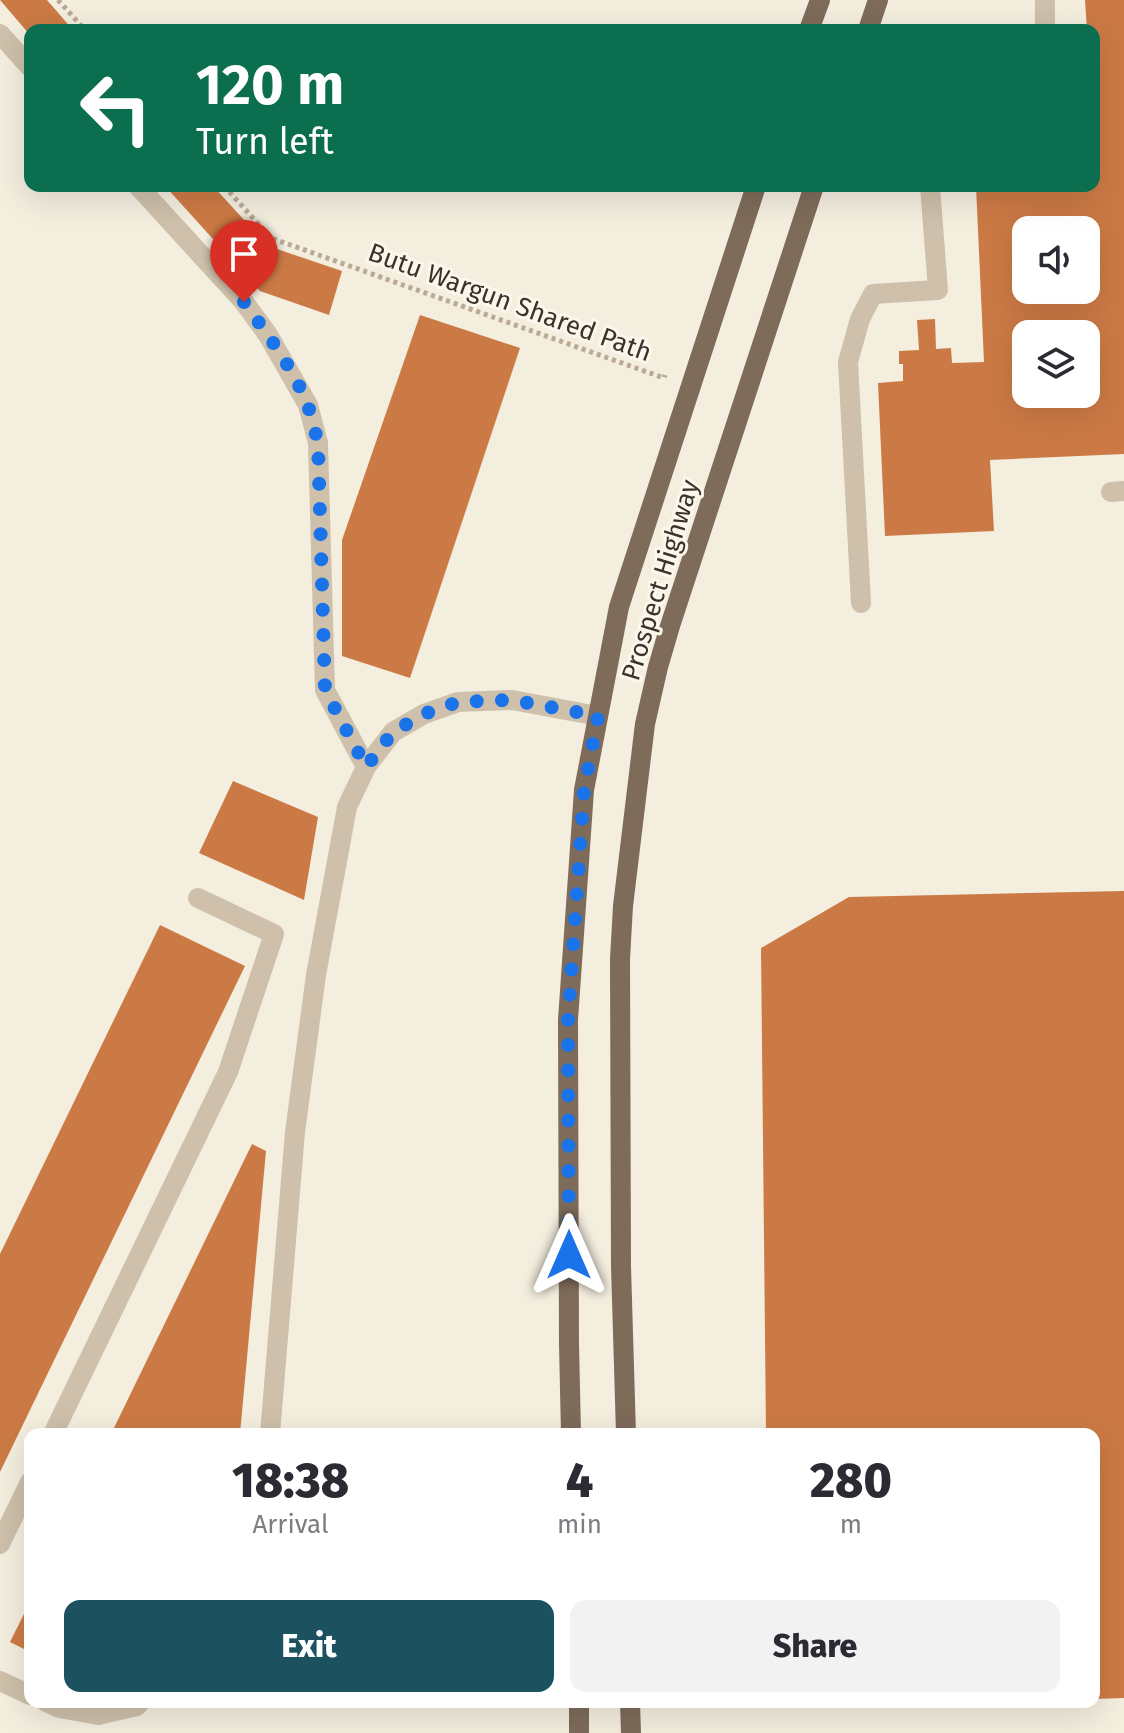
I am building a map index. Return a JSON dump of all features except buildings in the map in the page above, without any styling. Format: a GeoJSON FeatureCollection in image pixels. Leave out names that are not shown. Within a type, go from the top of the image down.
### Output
{"type":"FeatureCollection","features":[{"type":"Feature","properties":{"kind":"main road"},"geometry":{"type":"LineString","coordinates":[[811,24],[820,0]]}},
{"type":"Feature","properties":{"kind":"main road"},"geometry":{"type":"LineString","coordinates":[[870,24],[878,0]]}},
{"type":"Feature","properties":{"kind":"main road","name":"Prospect Highway"},"geometry":{"type":"LineString","coordinates":[[571,1428],[568,1020],[584,790],[619,607],[754,192]]}},
{"type":"Feature","properties":{"kind":"main road","name":"Prospect Highway"},"geometry":{"type":"LineString","coordinates":[[626,1428],[621,1266],[620,959],[623,906],[645,724],[670,626],[812,192]]}},
{"type":"Feature","properties":{"kind":"main road"},"geometry":{"type":"LineString","coordinates":[[579,1708],[579,1733]]}},
{"type":"Feature","properties":{"kind":"main road"},"geometry":{"type":"LineString","coordinates":[[630,1708],[631,1733]]}},
{"type":"Feature","properties":{"kind":"lane"},"geometry":{"type":"LineString","coordinates":[[1045,0],[1045,24]]}},
{"type":"Feature","properties":{"kind":"lane"},"geometry":{"type":"LineString","coordinates":[[0,34],[24,60]]}},
{"type":"Feature","properties":{"kind":"lane"},"geometry":{"type":"LineString","coordinates":[[143,192],[244,302],[268,335],[308,405],[318,443],[325,690],[366,767]]}},
{"type":"Feature","properties":{"kind":"lane"},"geometry":{"type":"LineString","coordinates":[[861,603],[848,362],[860,319],[873,294],[938,290],[930,192]]}},
{"type":"Feature","properties":{"kind":"lane"},"geometry":{"type":"LineString","coordinates":[[270,1428],[295,1132],[316,975],[347,807],[366,767],[393,732],[424,714],[458,702],[512,700],[598,716]]}},
{"type":"Feature","properties":{"kind":"lane"},"geometry":{"type":"LineString","coordinates":[[56,1428],[228,1072],[274,934],[198,898]]}},
{"type":"Feature","properties":{"kind":"lane"},"geometry":{"type":"LineString","coordinates":[[0,1544],[24,1494]]}},
{"type":"Feature","properties":{"kind":"lane"},"geometry":{"type":"LineString","coordinates":[[0,1681],[24,1692]]}},
{"type":"Feature","properties":{"kind":"lane"},"geometry":{"type":"LineString","coordinates":[[59,1708],[98,1715],[128,1708]]}},
{"type":"Feature","properties":{"kind":"path"},"geometry":{"type":"LineString","coordinates":[[58,0],[80,24]]}},
{"type":"Feature","properties":{"kind":"path","name":"Butu Wargun Shared Path"},"geometry":{"type":"LineString","coordinates":[[229,192],[271,238],[664,378],[669,364]]}},
{"type":"Feature","properties":{"kind":"route"},"geometry":{"type":"LineString","coordinates":[[244,302],[268,335],[308,405],[318,443],[325,690],[366,767],[393,732],[424,714],[458,702],[512,700],[598,716],[584,790],[568,1020],[569,1255]]}}]}
